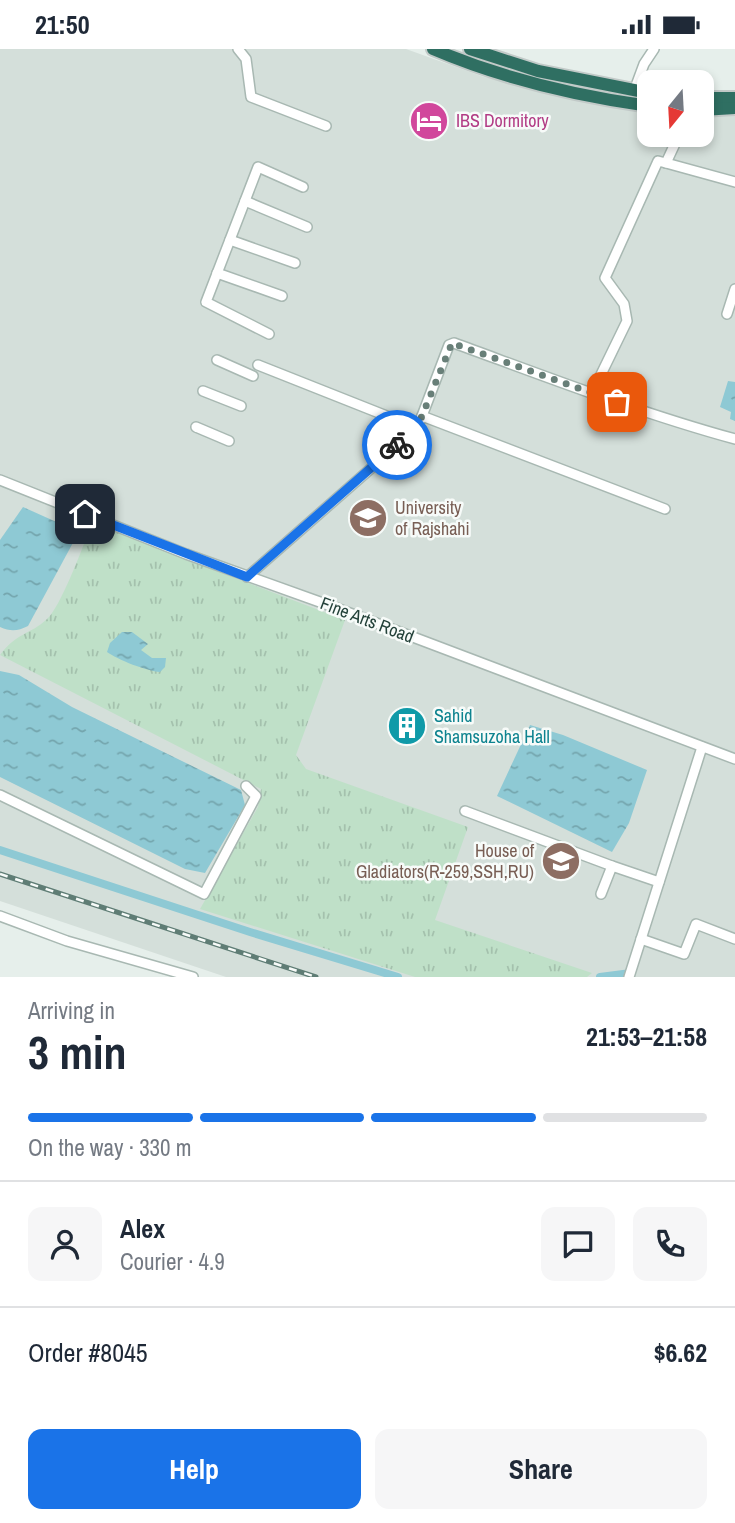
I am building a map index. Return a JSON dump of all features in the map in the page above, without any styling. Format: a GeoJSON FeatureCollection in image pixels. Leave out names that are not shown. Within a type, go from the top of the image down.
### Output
{"type":"FeatureCollection","features":[{"type":"Feature","properties":{"kind":"highway"},"geometry":{"type":"LineString","coordinates":[[433,49],[536,84],[637,104]]}},
{"type":"Feature","properties":{"kind":"highway"},"geometry":{"type":"LineString","coordinates":[[470,49],[496,53],[538,71],[637,91]]}},
{"type":"Feature","properties":{"kind":"highway"},"geometry":{"type":"LineString","coordinates":[[714,98],[735,98]]}},
{"type":"Feature","properties":{"kind":"highway"},"geometry":{"type":"LineString","coordinates":[[714,109],[735,108]]}},
{"type":"Feature","properties":{"kind":"street"},"geometry":{"type":"LineString","coordinates":[[238,49],[246,59],[251,97],[327,126]]}},
{"type":"Feature","properties":{"kind":"street"},"geometry":{"type":"LineString","coordinates":[[634,91],[644,64],[654,49]]}},
{"type":"Feature","properties":{"kind":"street"},"geometry":{"type":"LineString","coordinates":[[666,163],[673,147]]}},
{"type":"Feature","properties":{"kind":"street"},"geometry":{"type":"LineString","coordinates":[[592,393],[627,321],[624,304],[605,278],[657,161],[735,182]]}},
{"type":"Feature","properties":{"kind":"street"},"geometry":{"type":"LineString","coordinates":[[269,334],[206,302],[258,167],[303,187]]}},
{"type":"Feature","properties":{"kind":"street"},"geometry":{"type":"LineString","coordinates":[[245,201],[307,227]]}},
{"type":"Feature","properties":{"kind":"street"},"geometry":{"type":"LineString","coordinates":[[230,240],[295,263]]}},
{"type":"Feature","properties":{"kind":"street"},"geometry":{"type":"LineString","coordinates":[[217,273],[282,296]]}},
{"type":"Feature","properties":{"kind":"street"},"geometry":{"type":"LineString","coordinates":[[729,317],[735,289]]}},
{"type":"Feature","properties":{"kind":"street"},"geometry":{"type":"LineString","coordinates":[[247,577],[417,428],[452,343],[691,427],[735,439]]}},
{"type":"Feature","properties":{"kind":"street"},"geometry":{"type":"LineString","coordinates":[[217,360],[253,376]]}},
{"type":"Feature","properties":{"kind":"street"},"geometry":{"type":"LineString","coordinates":[[258,365],[417,428]]}},
{"type":"Feature","properties":{"kind":"street"},"geometry":{"type":"LineString","coordinates":[[203,391],[241,406]]}},
{"type":"Feature","properties":{"kind":"street"},"geometry":{"type":"LineString","coordinates":[[422,416],[665,509]]}},
{"type":"Feature","properties":{"kind":"street"},"geometry":{"type":"LineString","coordinates":[[196,427],[229,440]]}},
{"type":"Feature","properties":{"kind":"street","name":"Fine Arts Road"},"geometry":{"type":"LineString","coordinates":[[2,484],[735,759]]}},
{"type":"Feature","properties":{"kind":"street"},"geometry":{"type":"LineString","coordinates":[[629,977],[702,747]]}},
{"type":"Feature","properties":{"kind":"street"},"geometry":{"type":"LineString","coordinates":[[0,795],[204,894],[256,796],[246,786]]}},
{"type":"Feature","properties":{"kind":"street"},"geometry":{"type":"LineString","coordinates":[[465,811],[659,882]]}},
{"type":"Feature","properties":{"kind":"street"},"geometry":{"type":"LineString","coordinates":[[601,894],[612,866]]}},
{"type":"Feature","properties":{"kind":"street"},"geometry":{"type":"LineString","coordinates":[[0,916],[67,941],[193,977]]}},
{"type":"Feature","properties":{"kind":"street"},"geometry":{"type":"LineString","coordinates":[[641,939],[684,954],[696,924],[735,939]]}},
{"type":"Feature","properties":{"kind":"shaded area","name":"University of Rajshahi"},"geometry":{"type":"Polygon","coordinates":[[[0,49],[406,49],[484,77],[637,110],[637,147],[714,147],[714,115],[735,114],[735,977],[226,977],[0,901],[0,49]]]}},
{"type":"Feature","properties":{"kind":"green space"},"geometry":{"type":"Polygon","coordinates":[[[110,527],[190,561],[345,620],[296,755],[306,769],[468,827],[435,920],[592,973],[587,977],[415,977],[200,909],[258,807],[261,789],[0,655],[12,642],[41,624],[52,613],[89,531],[110,527]]]}},
{"type":"Feature","properties":{"kind":"water"},"geometry":{"type":"Polygon","coordinates":[[[728,381],[735,382],[735,421],[730,419],[731,412],[720,407],[728,381]]]}},
{"type":"Feature","properties":{"kind":"water"},"geometry":{"type":"Polygon","coordinates":[[[23,507],[72,529],[75,539],[28,626],[11,630],[0,627],[0,540],[23,507]]]}},
{"type":"Feature","properties":{"kind":"water"},"geometry":{"type":"Polygon","coordinates":[[[122,632],[132,632],[148,644],[141,650],[152,658],[166,658],[165,667],[160,672],[148,670],[107,652],[110,643],[122,632]]]}},
{"type":"Feature","properties":{"kind":"water"},"geometry":{"type":"Polygon","coordinates":[[[0,671],[19,675],[72,707],[241,790],[245,805],[205,873],[185,869],[0,777],[0,671]]]}},
{"type":"Feature","properties":{"kind":"water"},"geometry":{"type":"Polygon","coordinates":[[[530,725],[563,735],[647,770],[629,823],[612,852],[497,796],[530,725]]]}},
{"type":"Feature","properties":{"kind":"waterway"},"geometry":{"type":"LineString","coordinates":[[0,850],[250,932],[398,977]]}},
{"type":"Feature","properties":{"kind":"waterway"},"geometry":{"type":"LineString","coordinates":[[600,977],[631,973]]}},
{"type":"Feature","properties":{"kind":"railway"},"geometry":{"type":"LineString","coordinates":[[0,874],[316,977]]}},
{"type":"Feature","properties":{"kind":"way so far"},"geometry":{"type":"LineString","coordinates":[[397,445],[417,428],[452,343],[617,402]]}},
{"type":"Feature","properties":{"kind":"place","name":"IBS Dormitory"},"geometry":{"type":"Point","coordinates":[429,121]}},
{"type":"Feature","properties":{"kind":"place","name":"University of Rajshahi"},"geometry":{"type":"Point","coordinates":[368,518]}},
{"type":"Feature","properties":{"kind":"place","name":"Sahid Shamsuzoha Hall"},"geometry":{"type":"Point","coordinates":[407,726]}},
{"type":"Feature","properties":{"kind":"place","name":"House of Gladiators(R-259,SSH,RU)"},"geometry":{"type":"Point","coordinates":[561,861]}},
{"type":"Feature","properties":{"kind":"route"},"geometry":{"type":"LineString","coordinates":[[85,514],[247,577],[397,445]]}}]}
